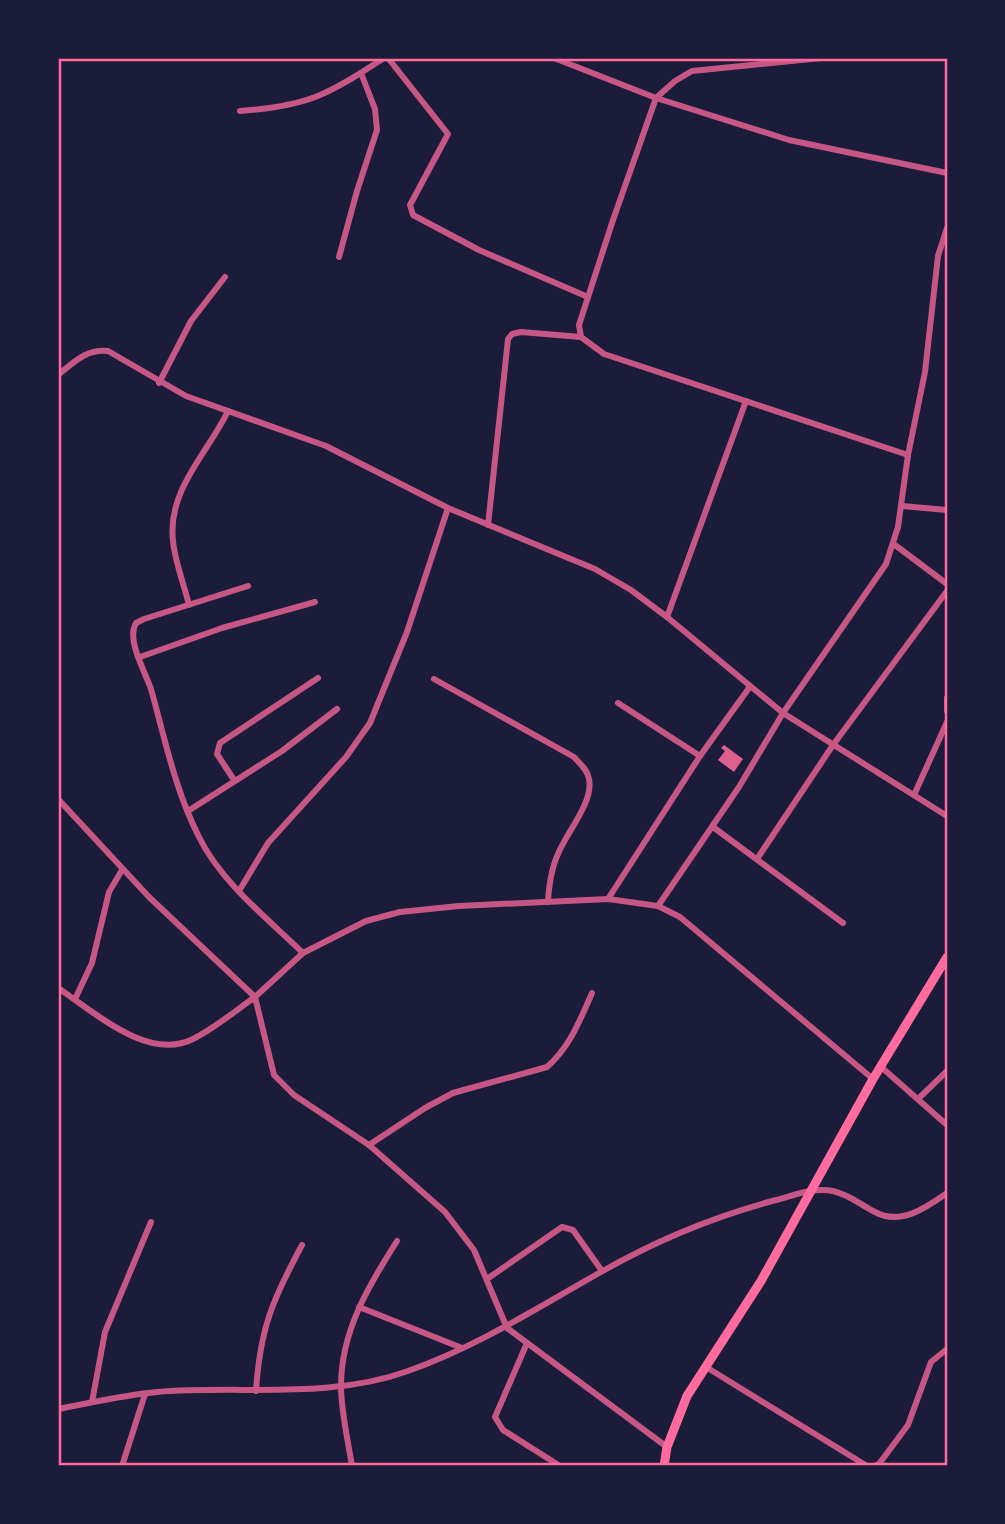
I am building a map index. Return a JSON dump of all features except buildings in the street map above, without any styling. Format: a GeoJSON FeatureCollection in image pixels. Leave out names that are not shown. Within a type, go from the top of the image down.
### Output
{"type":"FeatureCollection","features":[{"type":"Feature","properties":{"kind":"main road"},"geometry":{"type":"LineString","coordinates":[[664,1466],[667,1447],[687,1396],[813,1190],[880,1066],[947,957]]}},
{"type":"Feature","properties":{"kind":"street"},"geometry":{"type":"LineString","coordinates":[[240,111],[303,103],[336,90],[386,58],[448,134],[410,205],[413,215],[479,250],[588,297]]}},
{"type":"Feature","properties":{"kind":"street"},"geometry":{"type":"LineString","coordinates":[[554,58],[656,98],[789,140],[947,173]]}},
{"type":"Feature","properties":{"kind":"street"},"geometry":{"type":"LineString","coordinates":[[580,337],[579,325],[656,98],[675,80],[692,71],[821,58]]}},
{"type":"Feature","properties":{"kind":"street"},"geometry":{"type":"LineString","coordinates":[[339,257],[356,191],[377,130],[375,109],[361,73]]}},
{"type":"Feature","properties":{"kind":"street"},"geometry":{"type":"LineString","coordinates":[[658,906],[713,827],[783,713],[886,564],[895,545],[908,455],[925,372],[938,256],[947,228]]}},
{"type":"Feature","properties":{"kind":"street"},"geometry":{"type":"LineString","coordinates":[[159,383],[191,321],[225,276]]}},
{"type":"Feature","properties":{"kind":"street"},"geometry":{"type":"LineString","coordinates":[[488,525],[508,339],[512,334],[521,332],[580,337],[604,354],[908,455]]}},
{"type":"Feature","properties":{"kind":"street"},"geometry":{"type":"LineString","coordinates":[[58,375],[81,356],[94,350],[121,357],[159,383],[326,446],[448,509],[595,569],[631,590],[667,617],[749,688],[783,713],[947,816]]}},
{"type":"Feature","properties":{"kind":"street"},"geometry":{"type":"LineString","coordinates":[[667,617],[746,401]]}},
{"type":"Feature","properties":{"kind":"street"},"geometry":{"type":"LineString","coordinates":[[189,605],[173,542],[172,519],[190,474],[228,411]]}},
{"type":"Feature","properties":{"kind":"street"},"geometry":{"type":"LineString","coordinates":[[902,506],[947,510]]}},
{"type":"Feature","properties":{"kind":"street"},"geometry":{"type":"LineString","coordinates":[[239,891],[268,843],[346,757],[370,723],[407,632],[448,509]]}},
{"type":"Feature","properties":{"kind":"street"},"geometry":{"type":"LineString","coordinates":[[895,545],[947,584]]}},
{"type":"Feature","properties":{"kind":"street"},"geometry":{"type":"LineString","coordinates":[[248,586],[136,623],[132,636],[170,763],[200,839],[239,891],[303,953]]}},
{"type":"Feature","properties":{"kind":"street"},"geometry":{"type":"LineString","coordinates":[[757,859],[833,745],[947,591]]}},
{"type":"Feature","properties":{"kind":"street"},"geometry":{"type":"LineString","coordinates":[[140,657],[222,628],[315,603]]}},
{"type":"Feature","properties":{"kind":"street"},"geometry":{"type":"LineString","coordinates":[[234,780],[217,754],[220,743],[318,678]]}},
{"type":"Feature","properties":{"kind":"street"},"geometry":{"type":"LineString","coordinates":[[434,679],[574,757],[586,769],[590,781],[586,800],[557,856],[550,880],[548,902]]}},
{"type":"Feature","properties":{"kind":"street"},"geometry":{"type":"LineString","coordinates":[[608,899],[700,756],[749,688]]}},
{"type":"Feature","properties":{"kind":"street"},"geometry":{"type":"LineString","coordinates":[[947,698],[947,711]]}},
{"type":"Feature","properties":{"kind":"street"},"geometry":{"type":"LineString","coordinates":[[618,703],[700,756]]}},
{"type":"Feature","properties":{"kind":"street"},"geometry":{"type":"LineString","coordinates":[[188,811],[291,745],[337,709]]}},
{"type":"Feature","properties":{"kind":"street"},"geometry":{"type":"LineString","coordinates":[[914,796],[947,722]]}},
{"type":"Feature","properties":{"kind":"street"},"geometry":{"type":"LineString","coordinates":[[58,799],[122,870],[256,997],[274,1075],[294,1095],[369,1144],[414,1181],[445,1212],[474,1250],[506,1328],[667,1447]]}},
{"type":"Feature","properties":{"kind":"street"},"geometry":{"type":"LineString","coordinates":[[713,827],[843,923]]}},
{"type":"Feature","properties":{"kind":"street"},"geometry":{"type":"LineString","coordinates":[[75,999],[92,963],[109,892],[122,870]]}},
{"type":"Feature","properties":{"kind":"street"},"geometry":{"type":"LineString","coordinates":[[58,988],[144,1040],[171,1046],[192,1040],[256,997],[303,953],[366,921],[400,912],[608,899],[658,906],[680,917],[712,941],[873,1079]]}},
{"type":"Feature","properties":{"kind":"street"},"geometry":{"type":"LineString","coordinates":[[369,1144],[453,1093],[547,1067],[559,1056],[573,1036],[592,993]]}},
{"type":"Feature","properties":{"kind":"street"},"geometry":{"type":"LineString","coordinates":[[880,1066],[947,1125]]}},
{"type":"Feature","properties":{"kind":"street"},"geometry":{"type":"LineString","coordinates":[[918,1099],[947,1071]]}},
{"type":"Feature","properties":{"kind":"street"},"geometry":{"type":"LineString","coordinates":[[58,1409],[145,1394],[341,1386],[408,1371],[506,1328],[602,1271],[694,1228],[749,1207],[813,1190],[847,1196],[891,1218],[905,1217],[947,1193]]}},
{"type":"Feature","properties":{"kind":"street"},"geometry":{"type":"LineString","coordinates":[[92,1402],[105,1332],[151,1222]]}},
{"type":"Feature","properties":{"kind":"street"},"geometry":{"type":"LineString","coordinates":[[487,1279],[562,1227],[573,1230],[602,1271]]}},
{"type":"Feature","properties":{"kind":"street"},"geometry":{"type":"LineString","coordinates":[[352,1466],[341,1386],[345,1344],[359,1307],[397,1241]]}},
{"type":"Feature","properties":{"kind":"street"},"geometry":{"type":"LineString","coordinates":[[256,1391],[264,1324],[275,1296],[302,1245]]}},
{"type":"Feature","properties":{"kind":"street"},"geometry":{"type":"LineString","coordinates":[[359,1307],[462,1348]]}},
{"type":"Feature","properties":{"kind":"street"},"geometry":{"type":"LineString","coordinates":[[527,1343],[495,1417],[503,1430],[560,1466]]}},
{"type":"Feature","properties":{"kind":"street"},"geometry":{"type":"LineString","coordinates":[[874,1466],[879,1464],[908,1425],[931,1362],[947,1349]]}},
{"type":"Feature","properties":{"kind":"street"},"geometry":{"type":"LineString","coordinates":[[706,1367],[867,1466]]}},
{"type":"Feature","properties":{"kind":"street"},"geometry":{"type":"LineString","coordinates":[[122,1466],[145,1394]]}}]}
